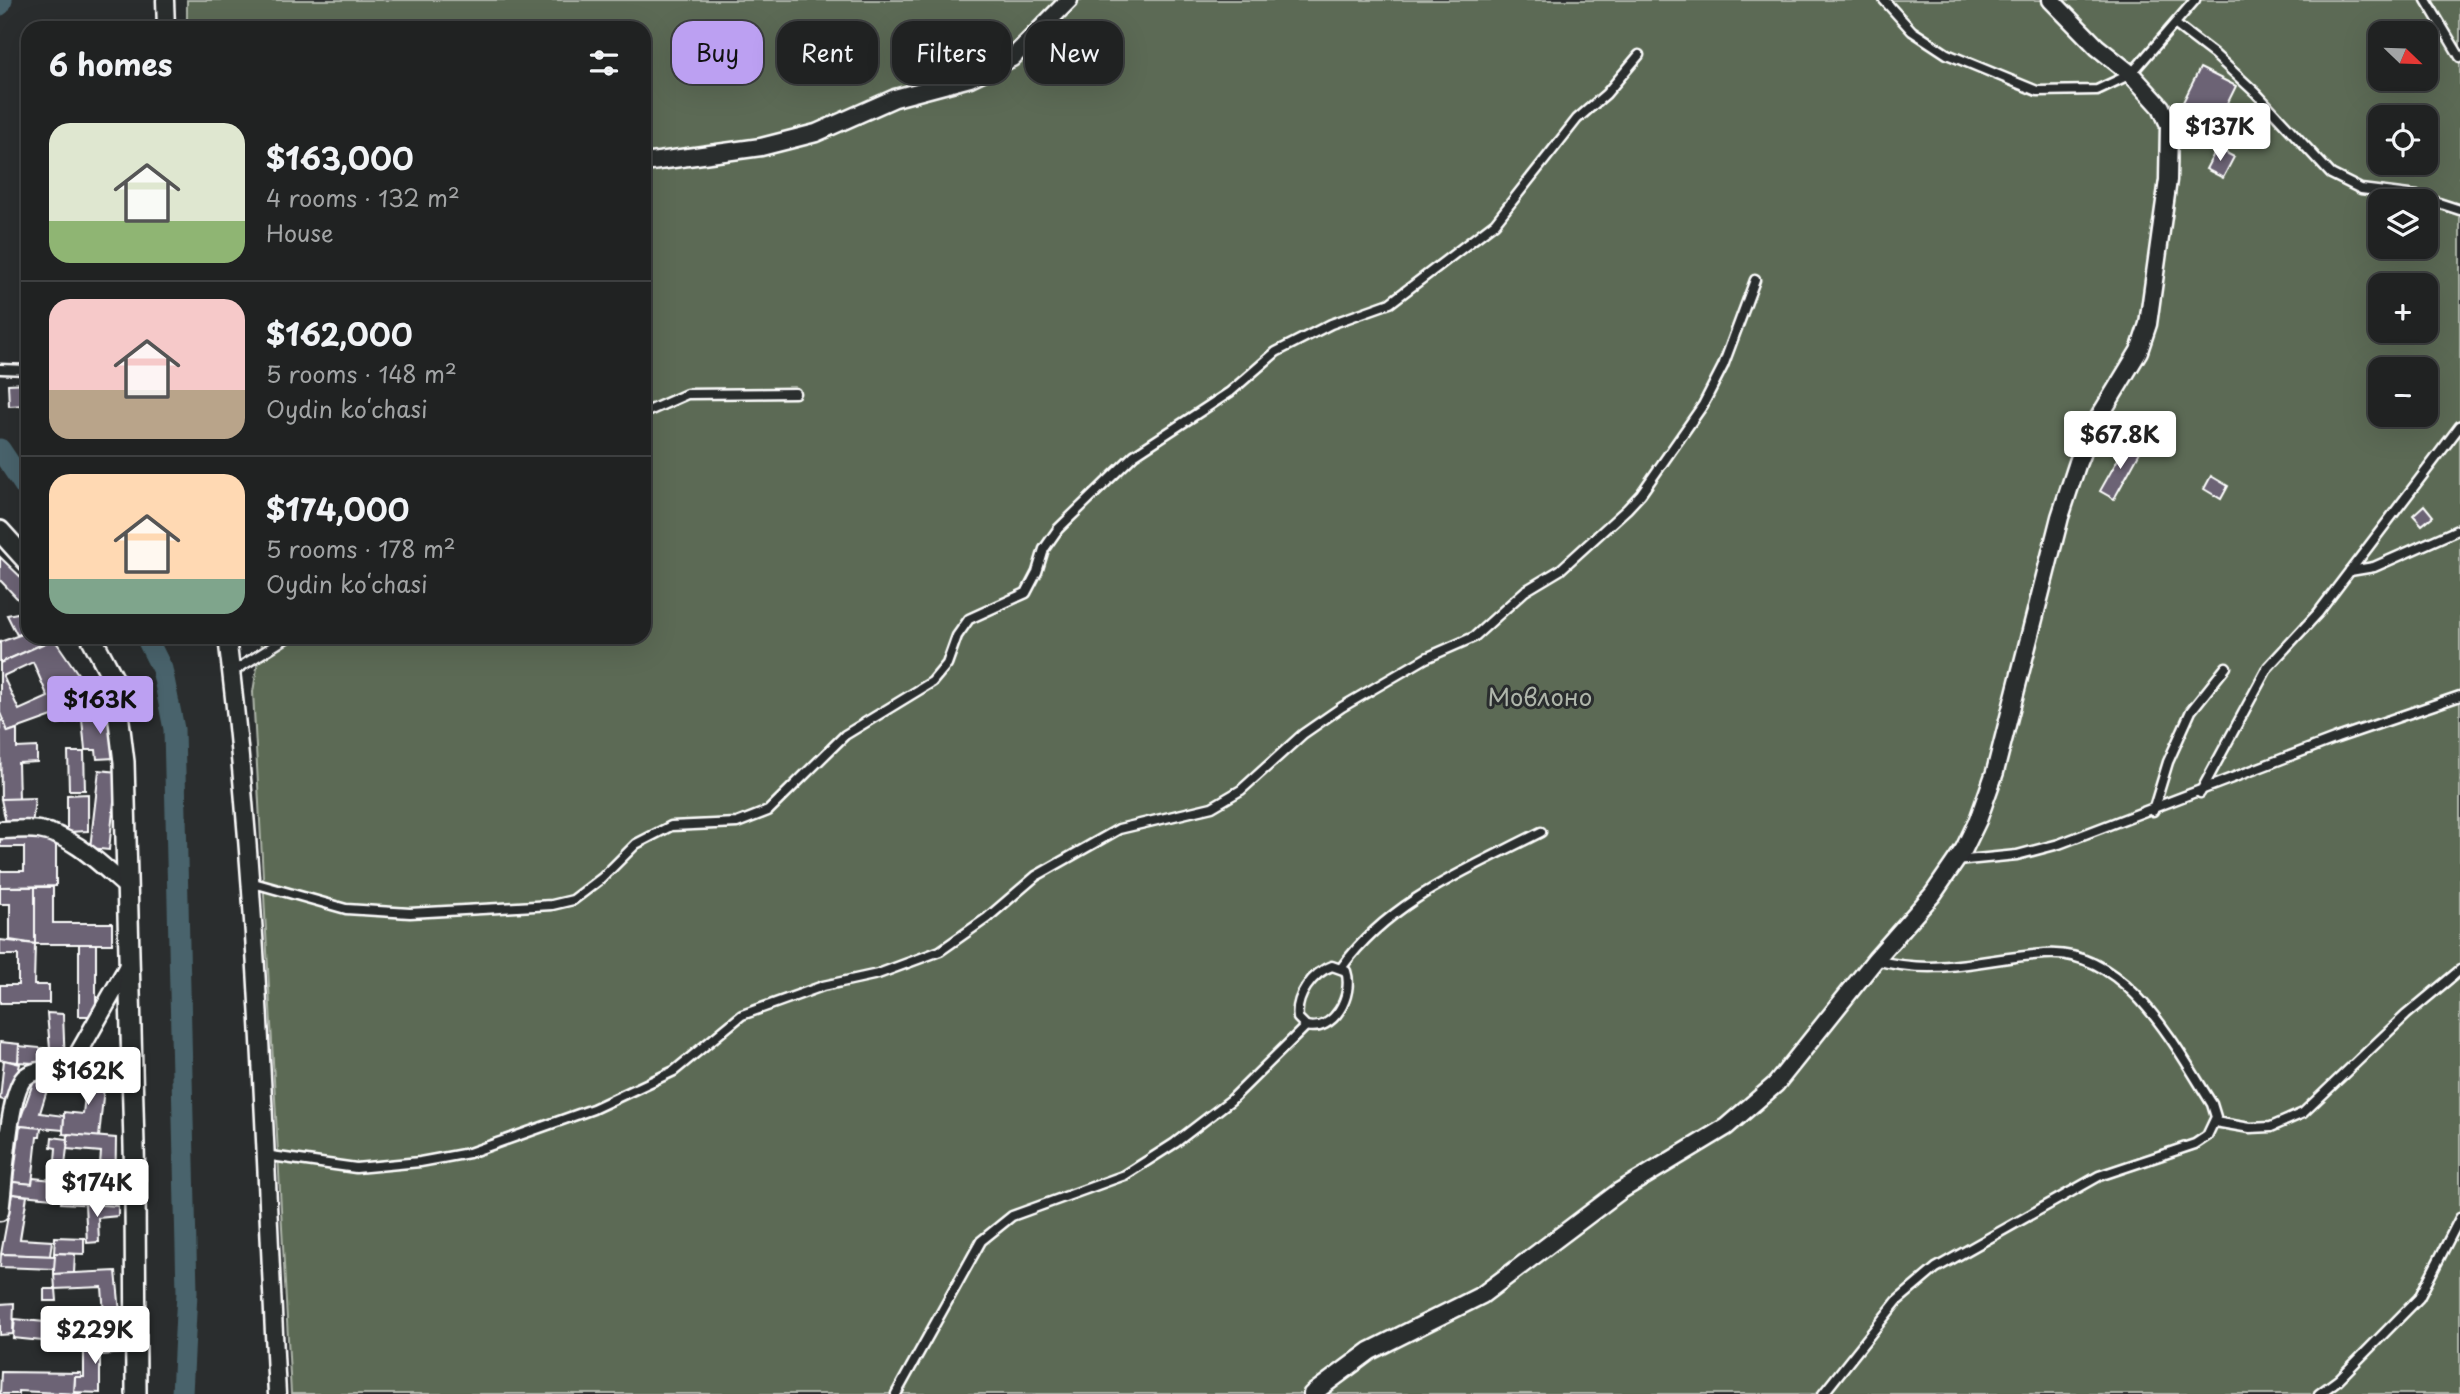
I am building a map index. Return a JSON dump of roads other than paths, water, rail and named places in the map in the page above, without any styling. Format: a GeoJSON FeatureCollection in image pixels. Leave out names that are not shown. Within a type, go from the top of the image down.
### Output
{"type":"FeatureCollection","features":[{"type":"Feature","properties":{"kind":"street"},"geometry":{"type":"LineString","coordinates":[[165,0],[166,21]]}},
{"type":"Feature","properties":{"kind":"street"},"geometry":{"type":"LineString","coordinates":[[651,162],[761,147],[816,134],[895,98],[970,78],[1012,58],[1069,0]]}},
{"type":"Feature","properties":{"kind":"street"},"geometry":{"type":"LineString","coordinates":[[1312,1394],[1370,1351],[1482,1295],[1620,1191],[1726,1127],[1776,1084],[1875,960],[1933,894],[1956,861],[1979,820],[1995,772],[2060,517],[2078,462],[2090,432],[2139,351],[2148,324],[2171,145],[2169,125],[2161,107],[2131,74],[2097,47],[2051,0]]}},
{"type":"Feature","properties":{"kind":"street"},"geometry":{"type":"LineString","coordinates":[[0,531],[21,554]]}},
{"type":"Feature","properties":{"kind":"street"},"geometry":{"type":"LineString","coordinates":[[94,644],[114,680],[119,711],[135,1184],[136,1394]]}},
{"type":"Feature","properties":{"kind":"street"},"geometry":{"type":"LineString","coordinates":[[229,644],[250,882],[277,1394]]}},
{"type":"Feature","properties":{"kind":"street"},"geometry":{"type":"LineString","coordinates":[[0,830],[38,829],[55,834],[91,857],[127,887]]}},
{"type":"Feature","properties":{"kind":"street"},"geometry":{"type":"LineString","coordinates":[[0,1212],[6,1106],[24,1078],[67,1067],[74,1061],[129,964]]}},
{"type":"Feature","properties":{"kind":"lane"},"geometry":{"type":"LineString","coordinates":[[1885,0],[1912,31],[1947,54],[2037,91],[2097,90],[2131,74],[2176,25],[2191,1]]}},
{"type":"Feature","properties":{"kind":"lane"},"geometry":{"type":"LineString","coordinates":[[2426,0],[2460,57]]}},
{"type":"Feature","properties":{"kind":"lane"},"geometry":{"type":"LineString","coordinates":[[2176,25],[2214,54],[2256,93],[2330,174],[2361,190],[2417,196],[2460,210]]}},
{"type":"Feature","properties":{"kind":"lane"},"geometry":{"type":"LineString","coordinates":[[250,882],[346,909],[410,913],[552,905],[573,900],[602,878],[636,844],[671,826],[737,823],[768,811],[845,735],[932,682],[947,664],[957,636],[970,619],[1026,593],[1037,572],[1044,549],[1058,529],[1134,455],[1230,392],[1276,352],[1331,324],[1390,303],[1495,223],[1577,119],[1606,94],[1639,55]]}},
{"type":"Feature","properties":{"kind":"lane"},"geometry":{"type":"LineString","coordinates":[[264,1155],[356,1168],[420,1162],[469,1153],[593,1109],[674,1071],[742,1015],[810,990],[878,974],[940,951],[987,918],[1036,876],[1119,829],[1212,807],[1241,790],[1303,734],[1342,707],[1426,658],[1474,638],[1525,591],[1560,570],[1627,509],[1641,494],[1703,405],[1723,366],[1755,280]]}},
{"type":"Feature","properties":{"kind":"lane"},"geometry":{"type":"LineString","coordinates":[[1,369],[21,370]]}},
{"type":"Feature","properties":{"kind":"lane"},"geometry":{"type":"LineString","coordinates":[[651,410],[687,394],[795,393]]}},
{"type":"Feature","properties":{"kind":"lane"},"geometry":{"type":"LineString","coordinates":[[2200,793],[2268,667],[2318,613],[2460,426]]}},
{"type":"Feature","properties":{"kind":"lane"},"geometry":{"type":"LineString","coordinates":[[2350,571],[2374,567],[2460,529]]}},
{"type":"Feature","properties":{"kind":"lane"},"geometry":{"type":"LineString","coordinates":[[232,672],[277,644]]}},
{"type":"Feature","properties":{"kind":"lane"},"geometry":{"type":"LineString","coordinates":[[2153,811],[2168,762],[2191,711],[2226,667]]}},
{"type":"Feature","properties":{"kind":"lane"},"geometry":{"type":"LineString","coordinates":[[1956,861],[2017,855],[2049,847],[2153,811],[2337,738],[2460,696]]}},
{"type":"Feature","properties":{"kind":"lane"},"geometry":{"type":"LineString","coordinates":[[1342,967],[1348,976],[1348,990],[1337,1014],[1320,1027],[1306,1026],[1298,1018],[1297,1012],[1305,990],[1324,968],[1342,967],[1373,929],[1426,891],[1541,832]]}},
{"type":"Feature","properties":{"kind":"lane"},"geometry":{"type":"LineString","coordinates":[[1823,1394],[1898,1301],[1936,1268],[2099,1176],[2195,1144],[2207,1136],[2215,1122],[2212,1104],[2154,1014],[2111,972],[2096,963],[2047,953],[1985,964],[1930,968],[1901,967],[1875,960]]}},
{"type":"Feature","properties":{"kind":"lane"},"geometry":{"type":"LineString","coordinates":[[2215,1122],[2250,1128],[2271,1127],[2303,1113],[2406,1015],[2460,970]]}},
{"type":"Feature","properties":{"kind":"lane"},"geometry":{"type":"LineString","coordinates":[[896,1394],[981,1241],[1012,1216],[1125,1175],[1175,1143],[1231,1100],[1306,1026]]}},
{"type":"Feature","properties":{"kind":"lane"},"geometry":{"type":"LineString","coordinates":[[2319,1394],[2338,1380],[2419,1298],[2460,1218]]}},
{"type":"Feature","properties":{"kind":"waterway"},"geometry":{"type":"LineString","coordinates":[[0,5],[2,0]]}},
{"type":"Feature","properties":{"kind":"waterway"},"geometry":{"type":"LineString","coordinates":[[0,449],[21,480]]}},
{"type":"Feature","properties":{"kind":"waterway"},"geometry":{"type":"LineString","coordinates":[[150,644],[162,669],[174,729],[187,1292],[182,1394]]}},
{"type":"Feature","properties":{"kind":"park label","name":"Мовлоно"},"geometry":{"type":"Point","coordinates":[1540,696]}}]}
